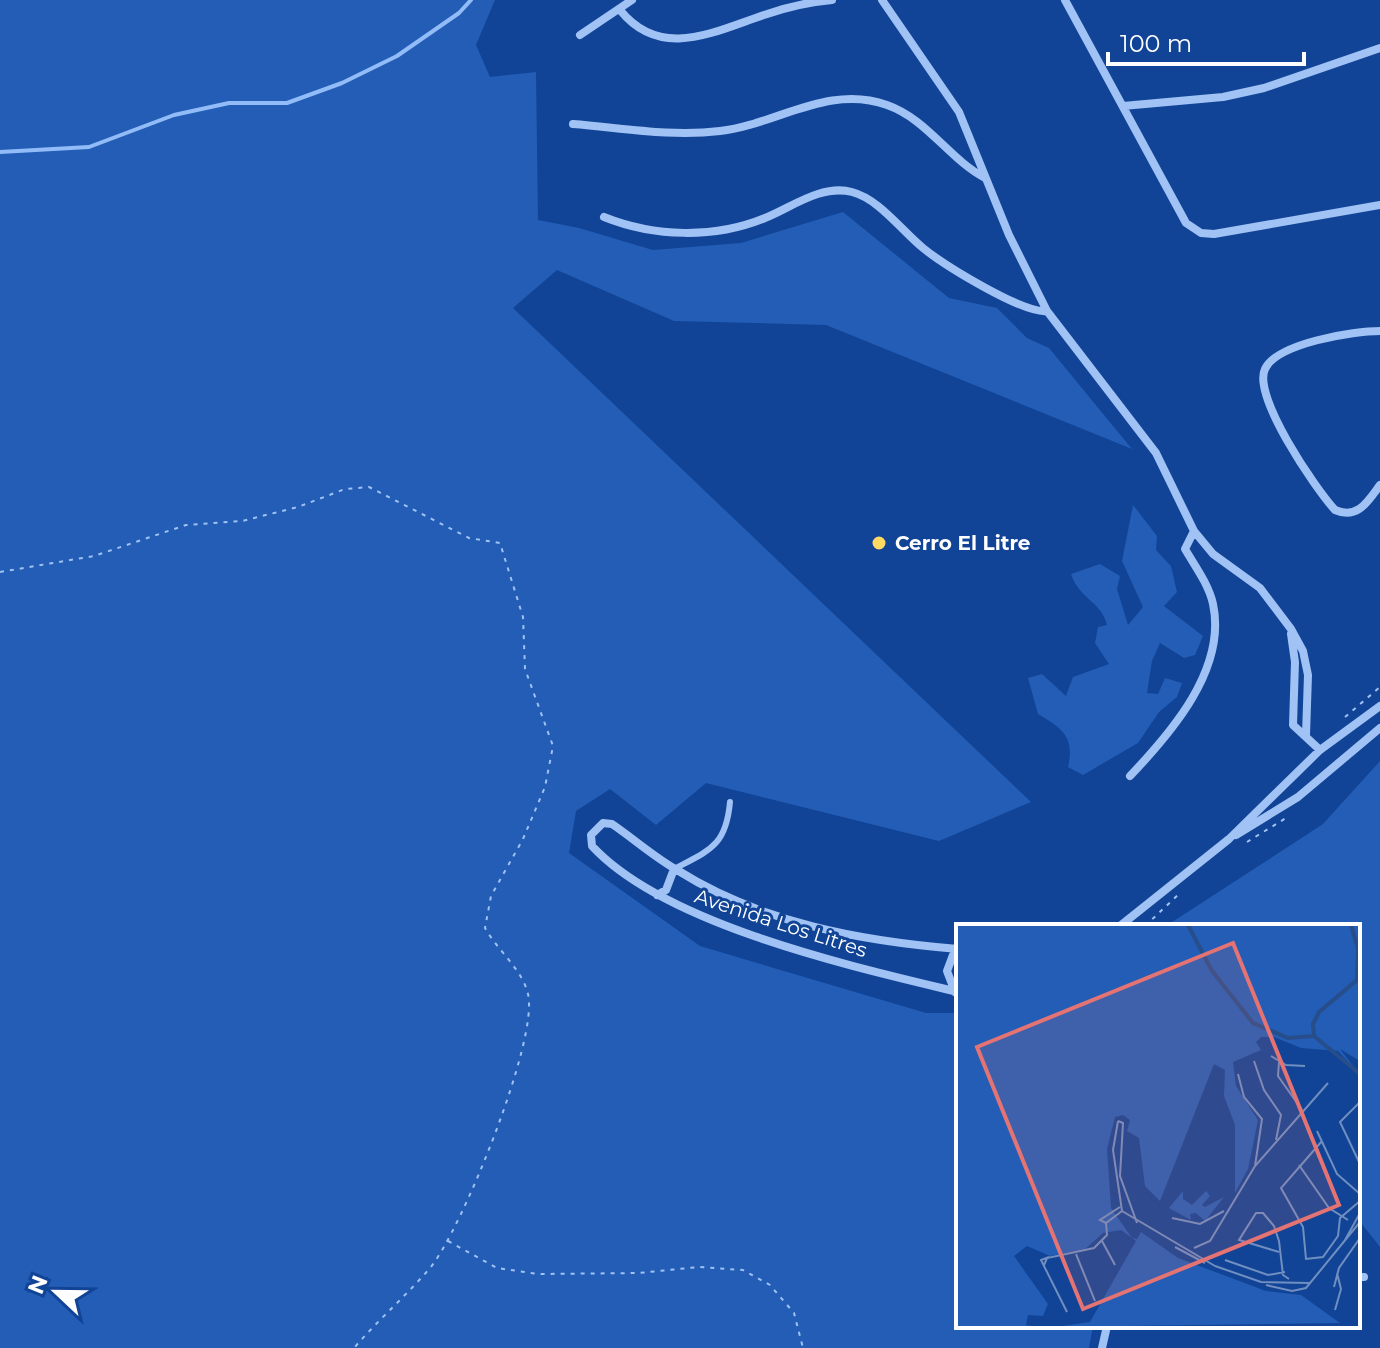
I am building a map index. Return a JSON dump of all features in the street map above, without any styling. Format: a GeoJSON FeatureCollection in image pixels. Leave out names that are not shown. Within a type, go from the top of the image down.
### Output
{"type":"FeatureCollection","features":[{"type":"Feature","properties":{"kind":"street"},"geometry":{"type":"LineString","coordinates":[[580,35],[632,0]]}},
{"type":"Feature","properties":{"kind":"street"},"geometry":{"type":"LineString","coordinates":[[620,10],[634,25],[652,35],[683,40],[725,30],[789,7],[832,0]]}},
{"type":"Feature","properties":{"kind":"street"},"geometry":{"type":"LineString","coordinates":[[882,0],[959,112],[1009,235],[1047,311],[1156,453],[1194,531],[1213,554],[1260,588],[1291,629],[1303,651],[1308,675],[1306,735],[1320,750]]}},
{"type":"Feature","properties":{"kind":"street"},"geometry":{"type":"LineString","coordinates":[[1065,0],[1186,223],[1201,233],[1214,234],[1380,205]]}},
{"type":"Feature","properties":{"kind":"street"},"geometry":{"type":"LineString","coordinates":[[1123,106],[1223,97],[1264,88],[1380,48]]}},
{"type":"Feature","properties":{"kind":"street"},"geometry":{"type":"LineString","coordinates":[[573,124],[642,132],[723,131],[821,102],[864,100],[891,107],[916,120],[973,172],[987,179]]}},
{"type":"Feature","properties":{"kind":"street"},"geometry":{"type":"LineString","coordinates":[[604,217],[627,226],[657,231],[716,231],[764,219],[818,194],[847,191],[872,201],[926,251],[949,265],[1024,306],[1047,311]]}},
{"type":"Feature","properties":{"kind":"street"},"geometry":{"type":"LineString","coordinates":[[1380,331],[1336,336],[1274,358],[1264,369],[1262,388],[1271,412],[1335,510],[1346,514],[1358,511],[1380,485]]}},
{"type":"Feature","properties":{"kind":"street"},"geometry":{"type":"LineString","coordinates":[[1130,776],[1151,754],[1209,664],[1215,634],[1213,603],[1185,549],[1194,531]]}},
{"type":"Feature","properties":{"kind":"street"},"geometry":{"type":"LineString","coordinates":[[1123,924],[1229,839],[1320,750],[1378,712]]}},
{"type":"Feature","properties":{"kind":"street"},"geometry":{"type":"LineString","coordinates":[[1229,839],[1274,813],[1380,728]]}},
{"type":"Feature","properties":{"kind":"street"},"geometry":{"type":"LineString","coordinates":[[1268,800],[1268,809],[1274,813]]}},
{"type":"Feature","properties":{"kind":"street","name":"Avenida Los Litres"},"geometry":{"type":"LineString","coordinates":[[956,951],[878,941],[814,927],[755,908],[674,869],[612,824],[596,827],[591,835],[592,846],[657,895],[714,921],[956,992]]}},
{"type":"Feature","properties":{"kind":"street"},"geometry":{"type":"LineString","coordinates":[[657,895],[666,890],[674,869]]}},
{"type":"Feature","properties":{"kind":"street"},"geometry":{"type":"LineString","coordinates":[[956,953],[947,971],[956,990]]}},
{"type":"Feature","properties":{"kind":"street"},"geometry":{"type":"LineString","coordinates":[[1102,1348],[1107,1328]]}},
{"type":"Feature","properties":{"kind":"lane"},"geometry":{"type":"LineString","coordinates":[[674,869],[713,849],[722,839],[730,802]]}},
{"type":"Feature","properties":{"kind":"path"},"geometry":{"type":"LineString","coordinates":[[0,572],[94,556],[186,525],[242,521],[345,489],[369,487],[469,538],[500,543],[523,617],[525,669],[553,746],[545,787],[523,839],[491,896],[485,928],[497,949],[521,975],[529,997],[520,1052],[502,1117],[448,1241],[430,1268],[354,1348]]}},
{"type":"Feature","properties":{"kind":"path"},"geometry":{"type":"LineString","coordinates":[[1338,723],[1380,687]]}},
{"type":"Feature","properties":{"kind":"path"},"geometry":{"type":"LineString","coordinates":[[1247,842],[1290,815]]}},
{"type":"Feature","properties":{"kind":"path"},"geometry":{"type":"LineString","coordinates":[[1147,924],[1185,888]]}},
{"type":"Feature","properties":{"kind":"path"},"geometry":{"type":"LineString","coordinates":[[448,1241],[497,1268],[538,1274],[639,1273],[699,1267],[743,1270],[770,1285],[794,1313],[803,1348]]}},
{"type":"Feature","properties":{"kind":"shaded area"},"geometry":{"type":"Polygon","coordinates":[[[0,0],[495,0],[476,45],[490,77],[536,72],[538,220],[579,228],[653,250],[741,243],[843,212],[949,298],[997,308],[1027,338],[1049,348],[1132,449],[826,325],[674,321],[557,270],[513,308],[1031,802],[939,841],[706,783],[656,825],[610,789],[576,811],[569,853],[700,946],[926,1013],[956,1013],[956,1328],[1093,1328],[1089,1348],[0,1348],[0,0]]]}},
{"type":"Feature","properties":{"kind":"shaded area"},"geometry":{"type":"Polygon","coordinates":[[[1133,505],[1157,536],[1156,550],[1171,566],[1177,592],[1164,606],[1203,636],[1195,655],[1184,658],[1160,643],[1152,661],[1147,693],[1158,694],[1165,678],[1182,683],[1177,697],[1159,712],[1138,743],[1083,775],[1068,767],[1070,748],[1065,734],[1038,714],[1028,678],[1042,674],[1066,696],[1073,677],[1109,664],[1095,643],[1098,627],[1107,625],[1104,617],[1079,589],[1071,574],[1100,564],[1120,576],[1117,589],[1128,625],[1143,607],[1122,561],[1133,505]]]}},
{"type":"Feature","properties":{"kind":"shaded area"},"geometry":{"type":"Polygon","coordinates":[[[1380,761],[1380,1247],[1360,1222],[1360,924],[1169,924],[1323,824],[1380,761]]]}},
{"type":"Feature","properties":{"kind":"waterway"},"geometry":{"type":"LineString","coordinates":[[0,152],[89,147],[174,115],[229,103],[287,103],[342,83],[397,56],[459,13],[471,0]]}},
{"type":"Feature","properties":{"kind":"place","name":"Cerro El Litre"},"geometry":{"type":"Point","coordinates":[879,543]}}]}
